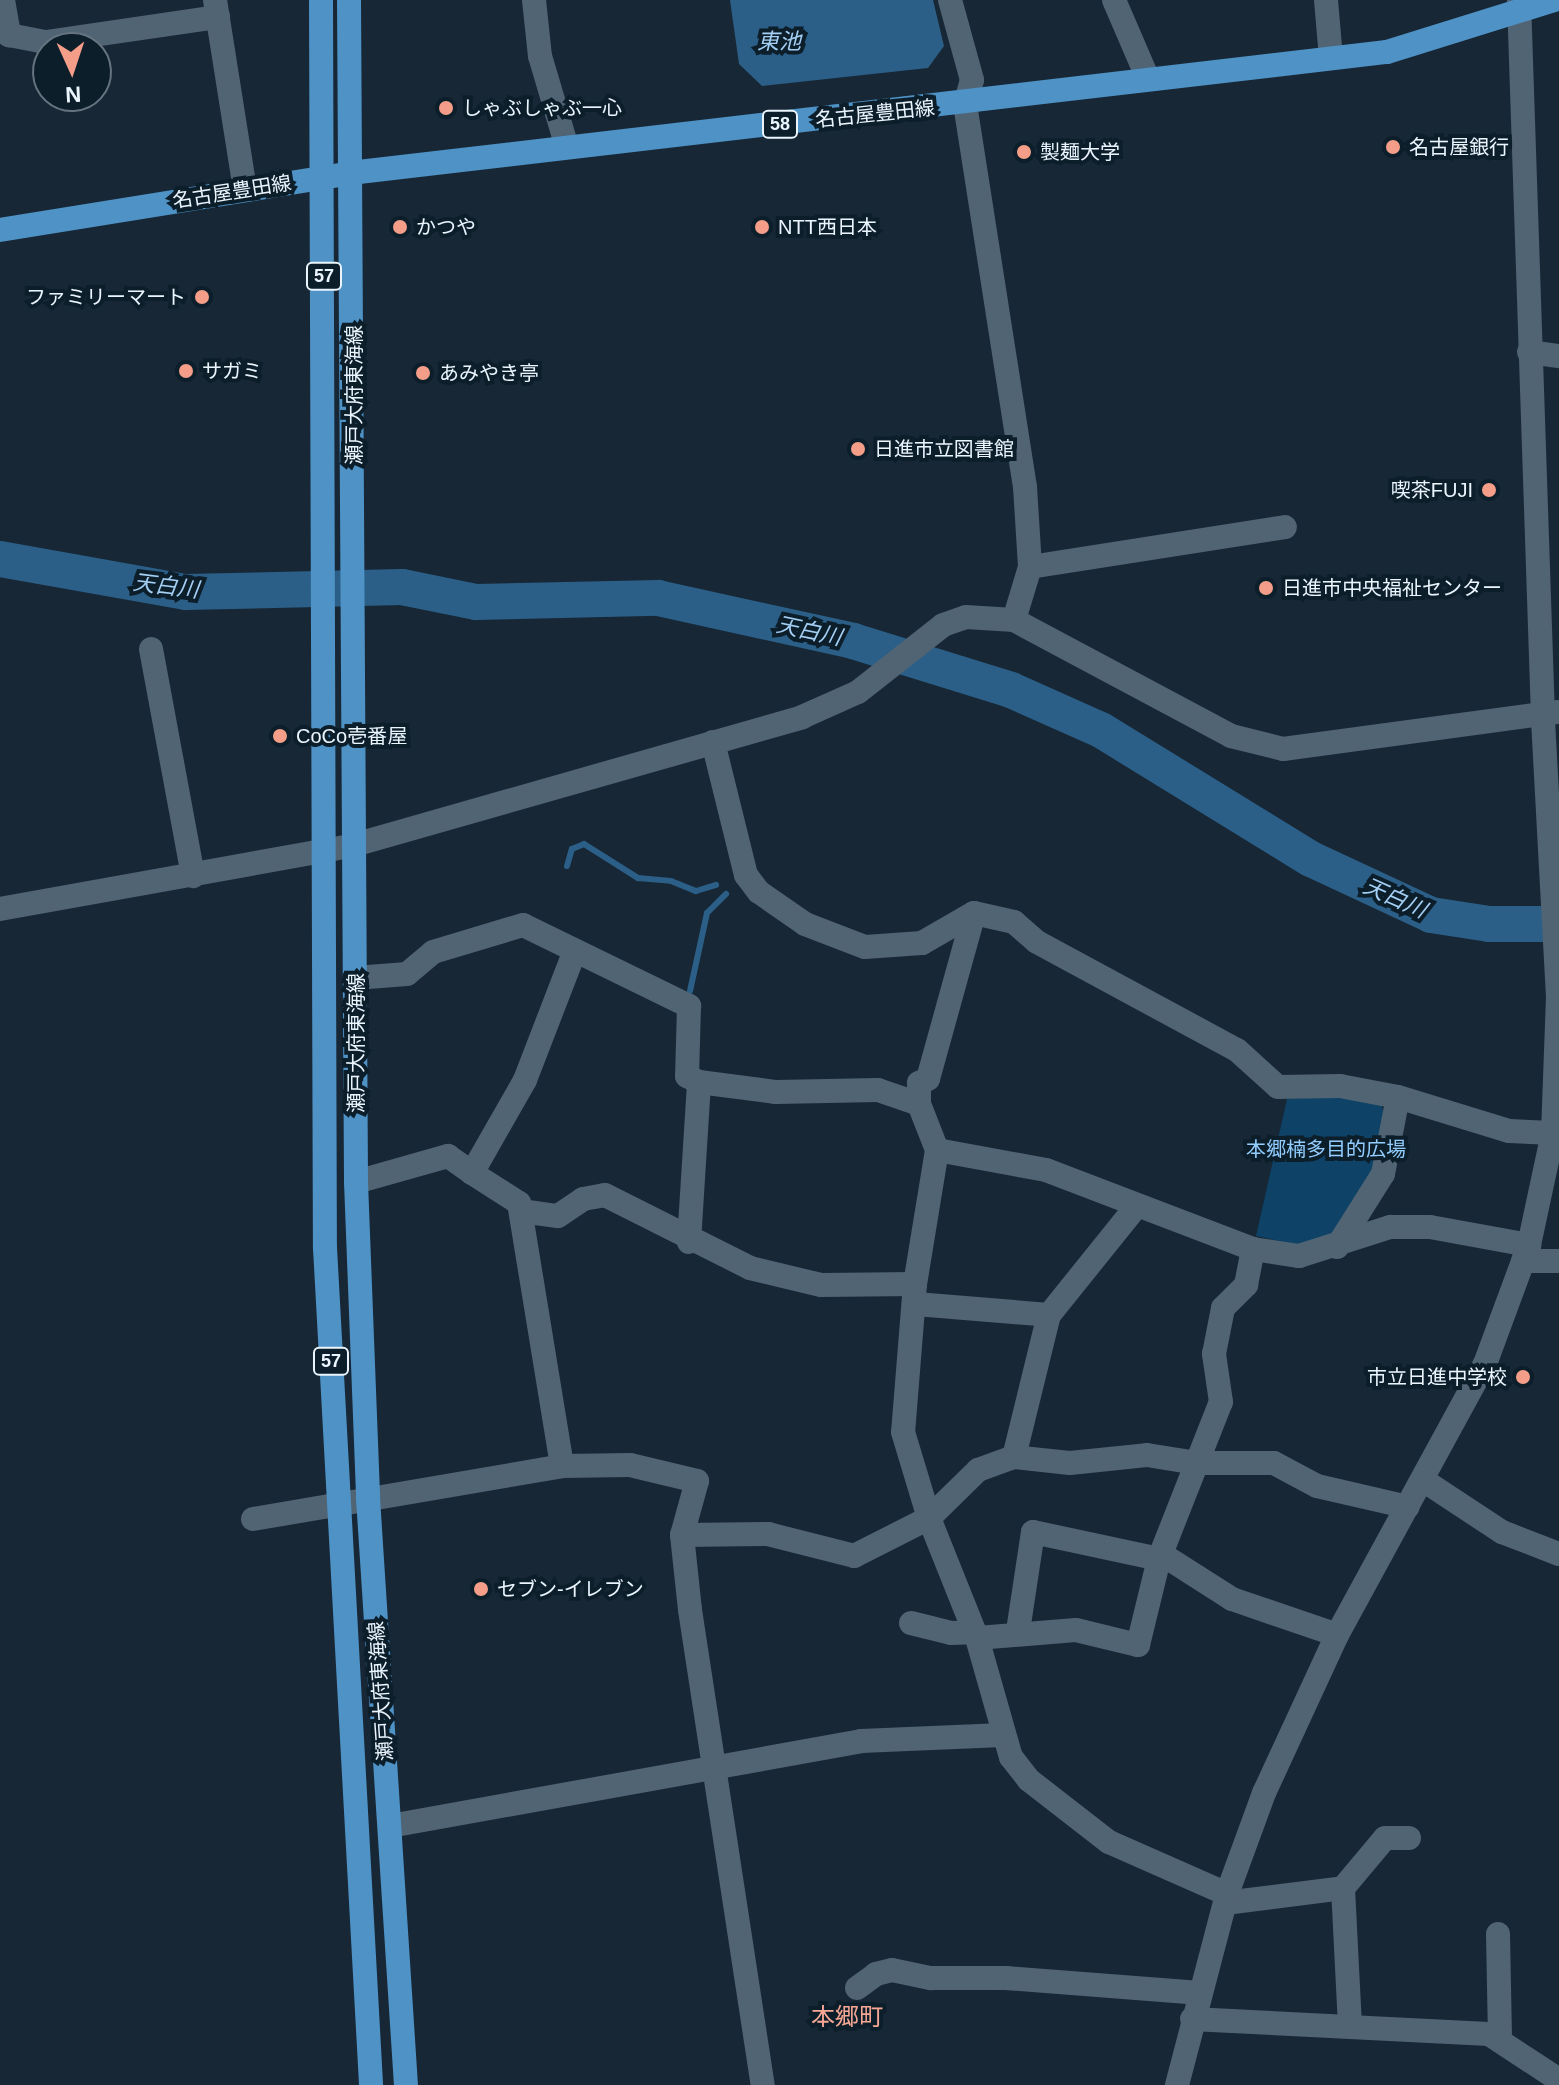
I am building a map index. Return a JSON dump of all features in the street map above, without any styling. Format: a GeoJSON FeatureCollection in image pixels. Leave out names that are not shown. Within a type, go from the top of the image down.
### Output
{"type":"FeatureCollection","features":[{"type":"Feature","properties":{"kind":"main road","name":"瀬戸大府東海線"},"geometry":{"type":"LineString","coordinates":[[321,0],[324,177],[325,1248],[371,2085]]}},
{"type":"Feature","properties":{"kind":"main road","name":"瀬戸大府東海線"},"geometry":{"type":"LineString","coordinates":[[349,0],[355,552],[356,1182],[368,1498],[406,2085]]}},
{"type":"Feature","properties":{"kind":"main road","name":"名古屋豊田線"},"geometry":{"type":"LineString","coordinates":[[0,230],[350,173],[965,104],[1148,79],[1387,52],[1520,6],[1554,0]]}},
{"type":"Feature","properties":{"kind":"street"},"geometry":{"type":"LineString","coordinates":[[3,0],[9,35],[46,42],[217,9],[245,189]]}},
{"type":"Feature","properties":{"kind":"street"},"geometry":{"type":"LineString","coordinates":[[534,0],[540,56],[567,147]]}},
{"type":"Feature","properties":{"kind":"street"},"geometry":{"type":"LineString","coordinates":[[950,0],[972,80],[965,104],[1025,487],[1030,567],[1014,620]]}},
{"type":"Feature","properties":{"kind":"street"},"geometry":{"type":"LineString","coordinates":[[1114,0],[1148,79]]}},
{"type":"Feature","properties":{"kind":"street"},"geometry":{"type":"LineString","coordinates":[[1326,0],[1331,58]]}},
{"type":"Feature","properties":{"kind":"street"},"geometry":{"type":"LineString","coordinates":[[1177,2085],[1226,1898],[1264,1793],[1337,1635],[1485,1364],[1526,1253],[1553,1133],[1557,1101],[1558,997],[1551,714],[1529,352],[1520,6]]}},
{"type":"Feature","properties":{"kind":"street"},"geometry":{"type":"LineString","coordinates":[[1529,352],[1559,356]]}},
{"type":"Feature","properties":{"kind":"street"},"geometry":{"type":"LineString","coordinates":[[1030,567],[1285,527]]}},
{"type":"Feature","properties":{"kind":"street"},"geometry":{"type":"LineString","coordinates":[[0,909],[354,845],[802,717],[858,692],[943,625],[966,617],[1014,620],[1205,724],[1283,749],[1551,714]]}},
{"type":"Feature","properties":{"kind":"street"},"geometry":{"type":"LineString","coordinates":[[151,649],[193,876]]}},
{"type":"Feature","properties":{"kind":"street"},"geometry":{"type":"LineString","coordinates":[[713,742],[746,875],[759,892],[805,924],[865,947],[922,943],[974,913],[1014,922],[1037,942],[1237,1050],[1278,1087],[1340,1086],[1398,1097],[1509,1131],[1553,1133]]}},
{"type":"Feature","properties":{"kind":"street"},"geometry":{"type":"LineString","coordinates":[[974,913],[928,1079],[919,1083],[919,1104],[937,1150],[904,1381],[903,1432],[929,1518],[976,1635],[1011,1757],[1029,1780],[1109,1842],[1226,1898],[1343,1888]]}},
{"type":"Feature","properties":{"kind":"street"},"geometry":{"type":"LineString","coordinates":[[355,978],[407,974],[433,952],[523,925],[574,953],[689,1006],[687,1076],[699,1082],[776,1092],[878,1090],[919,1104]]}},
{"type":"Feature","properties":{"kind":"street"},"geometry":{"type":"LineString","coordinates":[[472,1173],[525,1080],[574,953]]}},
{"type":"Feature","properties":{"kind":"street"},"geometry":{"type":"LineString","coordinates":[[689,1242],[699,1082]]}},
{"type":"Feature","properties":{"kind":"street"},"geometry":{"type":"LineString","coordinates":[[1337,1247],[1383,1174],[1398,1097]]}},
{"type":"Feature","properties":{"kind":"street"},"geometry":{"type":"LineString","coordinates":[[937,1150],[1046,1170],[1135,1208],[1253,1249],[1299,1256],[1403,1227],[1559,1261]]}},
{"type":"Feature","properties":{"kind":"street"},"geometry":{"type":"LineString","coordinates":[[356,1182],[448,1156],[519,1203],[562,1466]]}},
{"type":"Feature","properties":{"kind":"street"},"geometry":{"type":"LineString","coordinates":[[521,1211],[558,1216],[583,1199],[605,1195],[689,1242],[750,1268],[821,1285],[915,1294],[1049,1315]]}},
{"type":"Feature","properties":{"kind":"street"},"geometry":{"type":"LineString","coordinates":[[1014,1457],[1049,1315],[1135,1208]]}},
{"type":"Feature","properties":{"kind":"street"},"geometry":{"type":"LineString","coordinates":[[911,1623],[951,1633],[976,1635],[1076,1630],[1138,1645],[1161,1557],[1221,1402],[1214,1354],[1223,1308],[1246,1285],[1253,1249]]}},
{"type":"Feature","properties":{"kind":"street"},"geometry":{"type":"LineString","coordinates":[[682,1535],[768,1534],[854,1556],[929,1518],[978,1470],[1014,1457],[1070,1463],[1147,1455],[1197,1463],[1274,1463],[1317,1486],[1408,1507]]}},
{"type":"Feature","properties":{"kind":"street"},"geometry":{"type":"LineString","coordinates":[[253,1519],[562,1466],[630,1465],[697,1481],[682,1535],[763,2085]]}},
{"type":"Feature","properties":{"kind":"street"},"geometry":{"type":"LineString","coordinates":[[1423,1480],[1502,1532],[1559,1554]]}},
{"type":"Feature","properties":{"kind":"street"},"geometry":{"type":"LineString","coordinates":[[1018,1631],[1033,1532],[1161,1557],[1232,1599],[1337,1635]]}},
{"type":"Feature","properties":{"kind":"street"},"geometry":{"type":"LineString","coordinates":[[390,1826],[861,1741],[1003,1735]]}},
{"type":"Feature","properties":{"kind":"street"},"geometry":{"type":"LineString","coordinates":[[1350,2027],[1343,1888],[1385,1838],[1409,1838]]}},
{"type":"Feature","properties":{"kind":"street"},"geometry":{"type":"LineString","coordinates":[[1498,1934],[1500,2040]]}},
{"type":"Feature","properties":{"kind":"street"},"geometry":{"type":"LineString","coordinates":[[857,1988],[876,1974],[892,1970],[931,1978],[1006,1978],[1200,1993]]}},
{"type":"Feature","properties":{"kind":"street"},"geometry":{"type":"LineString","coordinates":[[1192,2019],[1489,2034],[1559,2080]]}},
{"type":"Feature","properties":{"kind":"green space","name":"本郷楠多目的広場"},"geometry":{"type":"Polygon","coordinates":[[[1338,1096],[1381,1105],[1385,1114],[1373,1169],[1334,1237],[1299,1245],[1256,1236],[1287,1099],[1338,1096]]]}},
{"type":"Feature","properties":{"kind":"water","name":"東池"},"geometry":{"type":"Polygon","coordinates":[[[730,0],[933,0],[944,46],[928,68],[762,86],[739,64],[730,0]]]}},
{"type":"Feature","properties":{"kind":"waterway","name":"天白川"},"geometry":{"type":"LineString","coordinates":[[0,559],[186,592],[402,587],[476,602],[658,598],[853,641],[1011,690],[1101,730],[1311,859],[1431,915],[1489,924],[1559,924]]}},
{"type":"Feature","properties":{"kind":"waterway"},"geometry":{"type":"LineString","coordinates":[[567,866],[572,849],[584,844],[638,878],[671,881],[696,891],[716,885]]}},
{"type":"Feature","properties":{"kind":"waterway"},"geometry":{"type":"LineString","coordinates":[[690,991],[707,913],[726,894]]}},
{"type":"Feature","properties":{"kind":"place","name":"しゃぶしゃぶ一心"},"geometry":{"type":"Point","coordinates":[446,108]}},
{"type":"Feature","properties":{"kind":"place","name":"名古屋銀行"},"geometry":{"type":"Point","coordinates":[1393,147]}},
{"type":"Feature","properties":{"kind":"place","name":"製麺大学"},"geometry":{"type":"Point","coordinates":[1024,152]}},
{"type":"Feature","properties":{"kind":"place","name":"かつや"},"geometry":{"type":"Point","coordinates":[400,227]}},
{"type":"Feature","properties":{"kind":"place","name":"NTT西日本"},"geometry":{"type":"Point","coordinates":[762,227]}},
{"type":"Feature","properties":{"kind":"place","name":"ファミリーマート"},"geometry":{"type":"Point","coordinates":[202,297]}},
{"type":"Feature","properties":{"kind":"place","name":"サガミ"},"geometry":{"type":"Point","coordinates":[186,371]}},
{"type":"Feature","properties":{"kind":"place","name":"あみやき亭"},"geometry":{"type":"Point","coordinates":[423,373]}},
{"type":"Feature","properties":{"kind":"place","name":"日進市立図書館"},"geometry":{"type":"Point","coordinates":[858,449]}},
{"type":"Feature","properties":{"kind":"place","name":"喫茶FUJI"},"geometry":{"type":"Point","coordinates":[1489,490]}},
{"type":"Feature","properties":{"kind":"place","name":"日進市中央福祉センター"},"geometry":{"type":"Point","coordinates":[1266,588]}},
{"type":"Feature","properties":{"kind":"place","name":"CoCo壱番屋"},"geometry":{"type":"Point","coordinates":[280,736]}},
{"type":"Feature","properties":{"kind":"place","name":"市立日進中学校"},"geometry":{"type":"Point","coordinates":[1523,1377]}},
{"type":"Feature","properties":{"kind":"place","name":"セブン-イレブン"},"geometry":{"type":"Point","coordinates":[481,1589]}},
{"type":"Feature","properties":{"kind":"district","name":"本郷町"},"geometry":{"type":"Point","coordinates":[847,2017]}}]}
